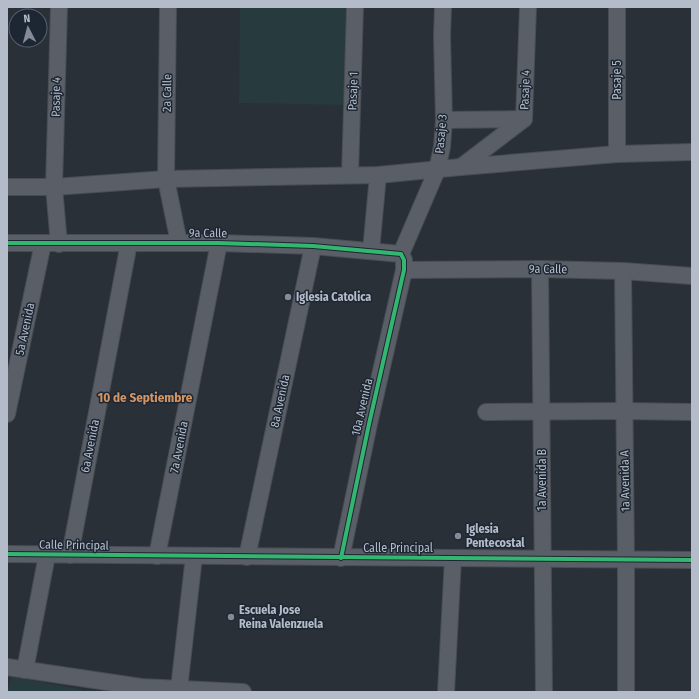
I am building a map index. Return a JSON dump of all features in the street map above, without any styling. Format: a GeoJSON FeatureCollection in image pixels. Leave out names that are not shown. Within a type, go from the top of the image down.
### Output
{"type":"FeatureCollection","features":[{"type":"Feature","properties":{"kind":"street","name":"Pasaje 4"},"geometry":{"type":"LineString","coordinates":[[51,243],[59,7]]}},
{"type":"Feature","properties":{"kind":"street","name":"2a Calle"},"geometry":{"type":"LineString","coordinates":[[168,7],[166,179],[179,243]]}},
{"type":"Feature","properties":{"kind":"street","name":"Pasaje 1"},"geometry":{"type":"LineString","coordinates":[[350,175],[355,7]]}},
{"type":"Feature","properties":{"kind":"street","name":"Pasaje 3"},"geometry":{"type":"LineString","coordinates":[[403,262],[436,170],[442,147],[444,120],[442,36],[443,7]]}},
{"type":"Feature","properties":{"kind":"street","name":"Pasaje 4"},"geometry":{"type":"LineString","coordinates":[[461,167],[524,119],[528,7]]}},
{"type":"Feature","properties":{"kind":"street","name":"Pasaje 5"},"geometry":{"type":"LineString","coordinates":[[616,7],[617,154]]}},
{"type":"Feature","properties":{"kind":"street"},"geometry":{"type":"LineString","coordinates":[[444,120],[524,119]]}},
{"type":"Feature","properties":{"kind":"street"},"geometry":{"type":"LineString","coordinates":[[7,187],[54,187],[166,179],[378,175],[617,154],[692,152]]}},
{"type":"Feature","properties":{"kind":"street"},"geometry":{"type":"LineString","coordinates":[[371,251],[378,175]]}},
{"type":"Feature","properties":{"kind":"street","name":"9a Calle"},"geometry":{"type":"LineString","coordinates":[[7,243],[219,243],[312,246],[371,251],[403,262],[540,269],[623,271],[692,276]]}},
{"type":"Feature","properties":{"kind":"street","name":"5a Avenida"},"geometry":{"type":"LineString","coordinates":[[7,414],[51,243]]}},
{"type":"Feature","properties":{"kind":"street","name":"6a Avenida"},"geometry":{"type":"LineString","coordinates":[[70,555],[129,243]]}},
{"type":"Feature","properties":{"kind":"street","name":"7a Avenida"},"geometry":{"type":"LineString","coordinates":[[158,556],[219,243]]}},
{"type":"Feature","properties":{"kind":"street","name":"8a Avenida"},"geometry":{"type":"LineString","coordinates":[[247,557],[312,246]]}},
{"type":"Feature","properties":{"kind":"street","name":"10a Avenida"},"geometry":{"type":"LineString","coordinates":[[341,558],[403,262]]}},
{"type":"Feature","properties":{"kind":"street","name":"1a Avenida B"},"geometry":{"type":"LineString","coordinates":[[540,269],[544,692]]}},
{"type":"Feature","properties":{"kind":"street","name":"1a Avenida A"},"geometry":{"type":"LineString","coordinates":[[623,271],[626,692]]}},
{"type":"Feature","properties":{"kind":"street"},"geometry":{"type":"LineString","coordinates":[[486,412],[692,412]]}},
{"type":"Feature","properties":{"kind":"street","name":"Calle Principal"},"geometry":{"type":"LineString","coordinates":[[7,554],[692,560]]}},
{"type":"Feature","properties":{"kind":"street"},"geometry":{"type":"LineString","coordinates":[[25,670],[47,554]]}},
{"type":"Feature","properties":{"kind":"street"},"geometry":{"type":"LineString","coordinates":[[179,688],[194,556]]}},
{"type":"Feature","properties":{"kind":"street"},"geometry":{"type":"LineString","coordinates":[[446,692],[453,558]]}},
{"type":"Feature","properties":{"kind":"street"},"geometry":{"type":"LineString","coordinates":[[7,667],[140,689],[179,688],[243,692]]}},
{"type":"Feature","properties":{"kind":"green space"},"geometry":{"type":"Polygon","coordinates":[[[240,7],[346,7],[345,105],[239,103],[240,7]]]}},
{"type":"Feature","properties":{"kind":"green space"},"geometry":{"type":"Polygon","coordinates":[[[12,676],[82,690],[82,692],[7,692],[12,676]]]}},
{"type":"Feature","properties":{"kind":"cycle path"},"geometry":{"type":"LineString","coordinates":[[7,243],[219,243],[313,246],[401,254],[404,260],[404,270],[369,424],[341,558]]}},
{"type":"Feature","properties":{"kind":"cycle path"},"geometry":{"type":"LineString","coordinates":[[7,554],[692,560]]}},
{"type":"Feature","properties":{"kind":"place","name":"Iglesia Catolica"},"geometry":{"type":"Point","coordinates":[288,297]}},
{"type":"Feature","properties":{"kind":"place","name":"Iglesia Pentecostal"},"geometry":{"type":"Point","coordinates":[458,536]}},
{"type":"Feature","properties":{"kind":"place","name":"Escuela Jose Reina Valenzuela"},"geometry":{"type":"Point","coordinates":[231,617]}},
{"type":"Feature","properties":{"kind":"district","name":"10 de Septiembre"},"geometry":{"type":"Point","coordinates":[145,397]}}]}
